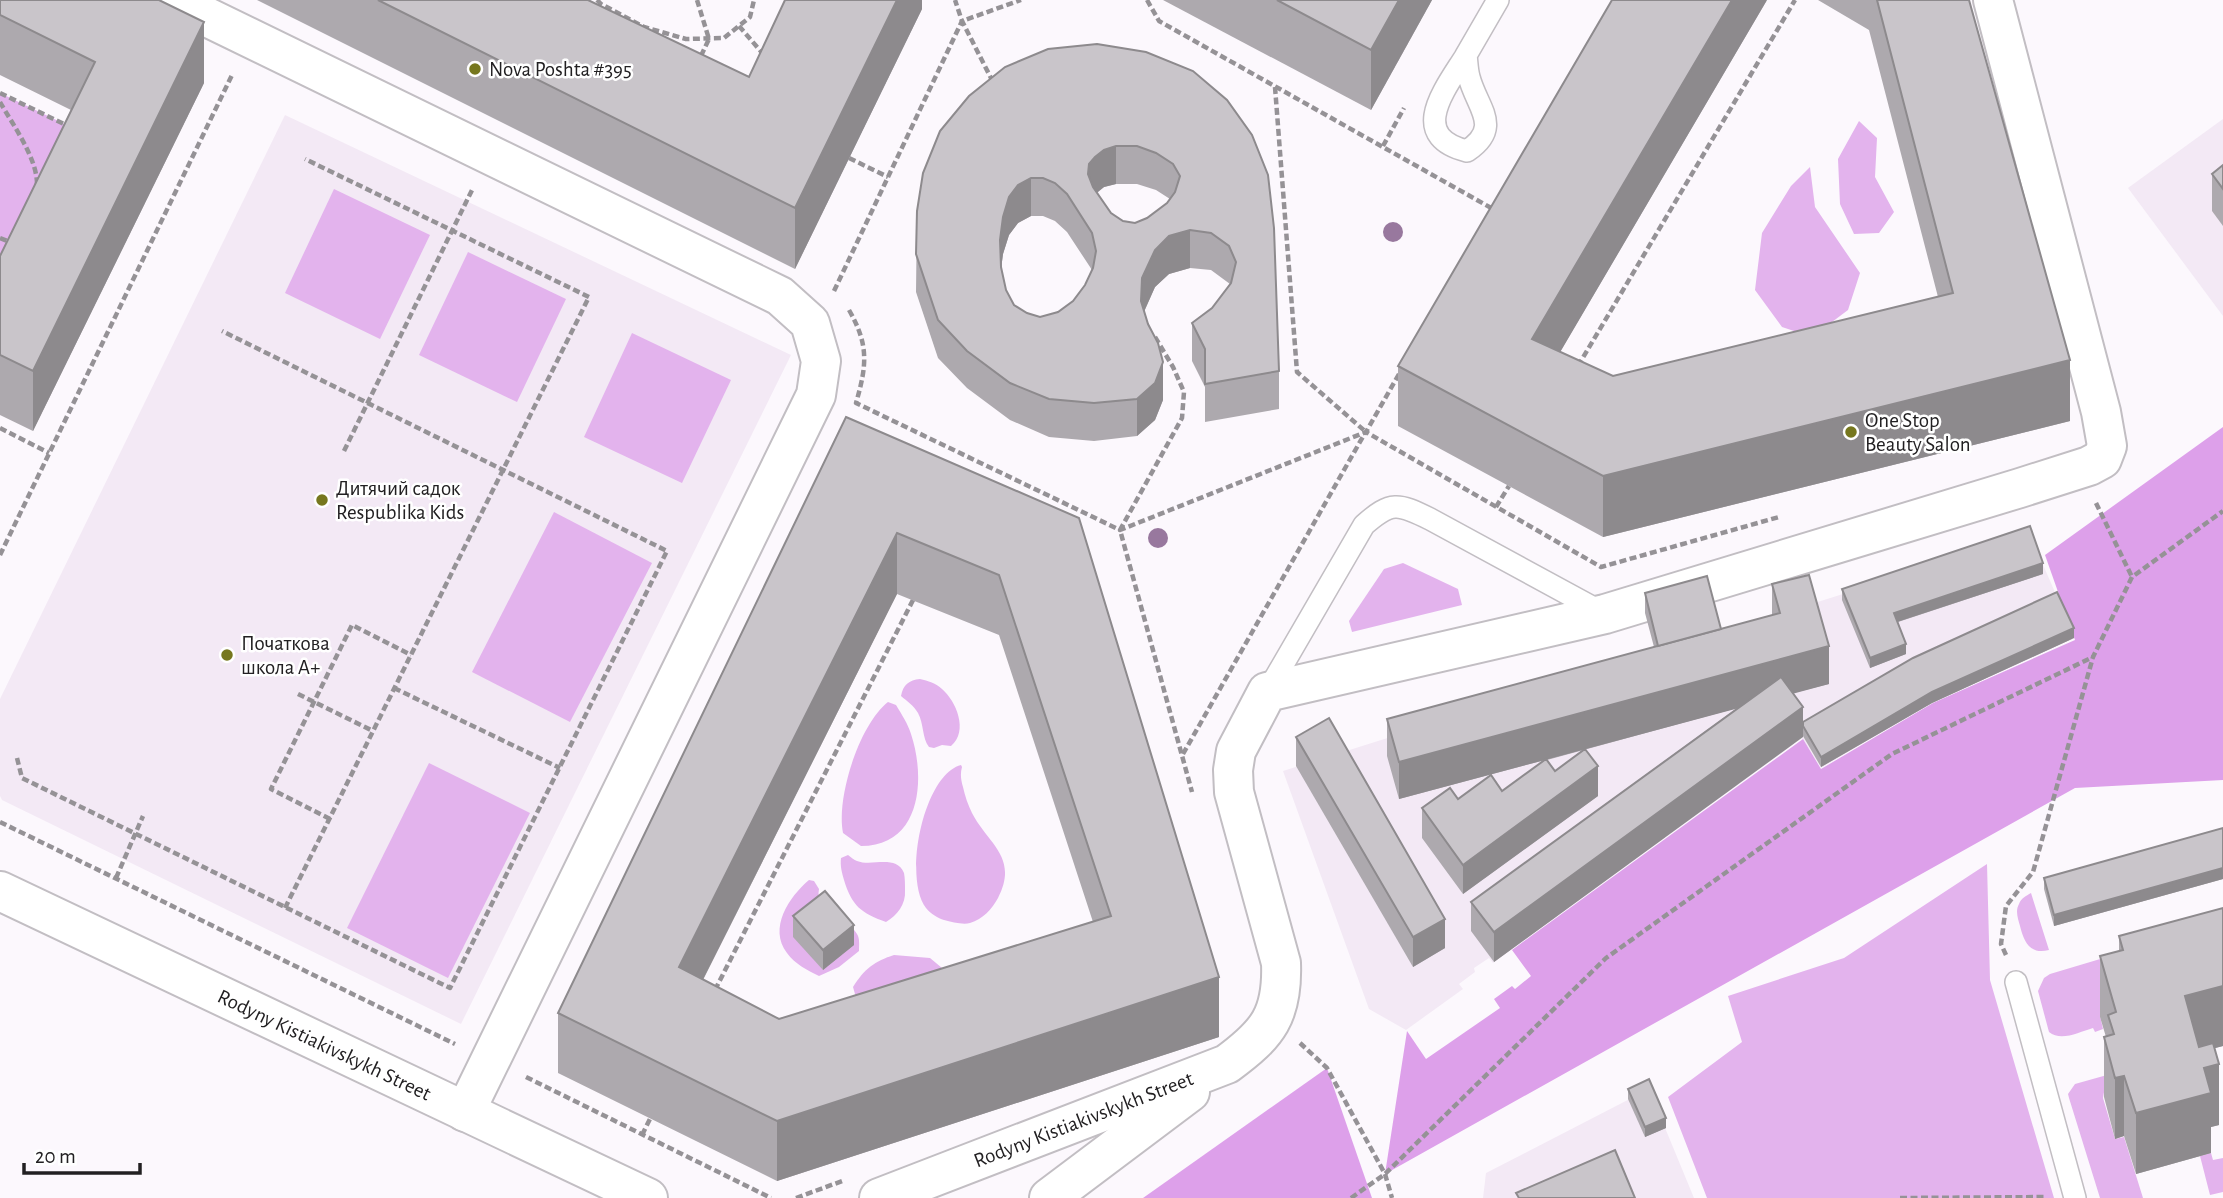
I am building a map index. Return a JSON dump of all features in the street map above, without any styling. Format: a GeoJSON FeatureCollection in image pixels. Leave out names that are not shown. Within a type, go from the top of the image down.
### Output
{"type":"FeatureCollection","features":[{"type":"Feature","properties":{"kind":"street"},"geometry":{"type":"LineString","coordinates":[[172,0],[780,296],[810,323],[821,361],[816,395],[465,1112]]}},
{"type":"Feature","properties":{"kind":"street"},"geometry":{"type":"LineString","coordinates":[[1273,1019],[1282,985],[1280,963],[1234,792],[1233,770],[1236,751],[1267,692],[1605,614],[2043,481],[2102,459],[2106,446],[2101,412],[1993,0]]}},
{"type":"Feature","properties":{"kind":"street","name":"Rodyny Kistiakivskykh Street"},"geometry":{"type":"LineString","coordinates":[[0,891],[648,1198]]}},
{"type":"Feature","properties":{"kind":"street","name":"Rodyny Kistiakivskykh Street"},"geometry":{"type":"LineString","coordinates":[[862,1189],[1227,1064],[1250,1047],[1273,1019]]}},
{"type":"Feature","properties":{"kind":"street"},"geometry":{"type":"LineString","coordinates":[[1049,1198],[1227,1064]]}},
{"type":"Feature","properties":{"kind":"lane"},"geometry":{"type":"LineString","coordinates":[[1466,55],[1498,0]]}},
{"type":"Feature","properties":{"kind":"lane"},"geometry":{"type":"LineString","coordinates":[[1267,692],[1364,526],[1379,512],[1393,506],[1410,509],[1430,519],[1605,614]]}},
{"type":"Feature","properties":{"kind":"lane"},"geometry":{"type":"LineString","coordinates":[[2016,982],[2075,1197]]}},
{"type":"Feature","properties":{"kind":"path"},"geometry":{"type":"LineString","coordinates":[[697,0],[709,39],[698,60]]}},
{"type":"Feature","properties":{"kind":"path"},"geometry":{"type":"LineString","coordinates":[[596,15],[599,2],[644,27],[686,39],[724,38],[750,17],[754,0]]}},
{"type":"Feature","properties":{"kind":"path"},"geometry":{"type":"LineString","coordinates":[[955,0],[962,20],[999,92]]}},
{"type":"Feature","properties":{"kind":"path"},"geometry":{"type":"LineString","coordinates":[[832,296],[962,20],[1021,0]]}},
{"type":"Feature","properties":{"kind":"path"},"geometry":{"type":"LineString","coordinates":[[1147,0],[1159,21],[1493,209],[1487,220]]}},
{"type":"Feature","properties":{"kind":"path"},"geometry":{"type":"LineString","coordinates":[[1574,373],[1795,0]]}},
{"type":"Feature","properties":{"kind":"path"},"geometry":{"type":"LineString","coordinates":[[739,26],[771,63]]}},
{"type":"Feature","properties":{"kind":"path"},"geometry":{"type":"LineString","coordinates":[[643,38],[644,27]]}},
{"type":"Feature","properties":{"kind":"path"},"geometry":{"type":"LineString","coordinates":[[0,555],[234,69]]}},
{"type":"Feature","properties":{"kind":"path"},"geometry":{"type":"LineString","coordinates":[[1275,86],[1297,372],[1366,432],[1601,568],[1788,514]]}},
{"type":"Feature","properties":{"kind":"path"},"geometry":{"type":"LineString","coordinates":[[0,93],[75,129]]}},
{"type":"Feature","properties":{"kind":"path"},"geometry":{"type":"LineString","coordinates":[[0,102],[21,138],[37,176],[37,186]]}},
{"type":"Feature","properties":{"kind":"path"},"geometry":{"type":"LineString","coordinates":[[344,452],[490,155]]}},
{"type":"Feature","properties":{"kind":"path"},"geometry":{"type":"LineString","coordinates":[[849,158],[888,177]]}},
{"type":"Feature","properties":{"kind":"path"},"geometry":{"type":"LineString","coordinates":[[285,908],[589,297],[305,159]]}},
{"type":"Feature","properties":{"kind":"path"},"geometry":{"type":"LineString","coordinates":[[0,238],[20,245]]}},
{"type":"Feature","properties":{"kind":"path"},"geometry":{"type":"LineString","coordinates":[[841,303],[849,310],[863,337],[865,373],[856,403],[1120,530],[1366,432]]}},
{"type":"Feature","properties":{"kind":"path"},"geometry":{"type":"LineString","coordinates":[[16,758],[22,778],[450,988],[667,551],[222,331]]}},
{"type":"Feature","properties":{"kind":"path"},"geometry":{"type":"LineString","coordinates":[[1154,336],[1173,367],[1184,392],[1182,418],[1120,530],[1193,794]]}},
{"type":"Feature","properties":{"kind":"path"},"geometry":{"type":"LineString","coordinates":[[1183,756],[1399,373]]}},
{"type":"Feature","properties":{"kind":"path"},"geometry":{"type":"LineString","coordinates":[[0,428],[49,453]]}},
{"type":"Feature","properties":{"kind":"path"},"geometry":{"type":"LineString","coordinates":[[1496,507],[1509,486]]}},
{"type":"Feature","properties":{"kind":"path"},"geometry":{"type":"LineString","coordinates":[[2095,501],[2133,577]]}},
{"type":"Feature","properties":{"kind":"path"},"geometry":{"type":"LineString","coordinates":[[2016,982],[2001,944],[2006,906],[2033,872],[2093,656],[2133,577],[2223,511]]}},
{"type":"Feature","properties":{"kind":"path"},"geometry":{"type":"LineString","coordinates":[[711,997],[913,600]]}},
{"type":"Feature","properties":{"kind":"path"},"geometry":{"type":"LineString","coordinates":[[330,819],[271,789],[352,625],[411,655]]}},
{"type":"Feature","properties":{"kind":"path"},"geometry":{"type":"LineString","coordinates":[[1351,1198],[1385,1174],[1606,958],[1892,754],[2093,656]]}},
{"type":"Feature","properties":{"kind":"path"},"geometry":{"type":"LineString","coordinates":[[394,688],[560,768]]}},
{"type":"Feature","properties":{"kind":"path"},"geometry":{"type":"LineString","coordinates":[[298,694],[373,731]]}},
{"type":"Feature","properties":{"kind":"path"},"geometry":{"type":"LineString","coordinates":[[116,878],[143,816]]}},
{"type":"Feature","properties":{"kind":"path"},"geometry":{"type":"LineString","coordinates":[[0,821],[771,1198]]}},
{"type":"Feature","properties":{"kind":"path"},"geometry":{"type":"LineString","coordinates":[[1273,1019],[1327,1068],[1385,1174],[1392,1198]]}},
{"type":"Feature","properties":{"kind":"path"},"geometry":{"type":"LineString","coordinates":[[642,1135],[650,1119]]}},
{"type":"Feature","properties":{"kind":"path"},"geometry":{"type":"LineString","coordinates":[[796,1198],[862,1189]]}},
{"type":"Feature","properties":{"kind":"path"},"geometry":{"type":"LineString","coordinates":[[1903,1198],[2075,1197]]}},
{"type":"Feature","properties":{"kind":"shaded area"},"geometry":{"type":"Polygon","coordinates":[[[0,93],[75,129],[0,287],[0,93]]]}},
{"type":"Feature","properties":{"kind":"shaded area"},"geometry":{"type":"Polygon","coordinates":[[[285,115],[791,355],[461,1024],[2,800],[0,796],[0,699],[285,115]]]}},
{"type":"Feature","properties":{"kind":"shaded area"},"geometry":{"type":"Polygon","coordinates":[[[2223,119],[2223,316],[2128,188],[2223,119]]]}},
{"type":"Feature","properties":{"kind":"shaded area"},"geometry":{"type":"Polygon","coordinates":[[[1859,121],[1877,138],[1875,177],[1894,212],[1879,233],[1854,234],[1840,204],[1838,159],[1859,121]]]}},
{"type":"Feature","properties":{"kind":"shaded area"},"geometry":{"type":"Polygon","coordinates":[[[1810,167],[1815,207],[1860,273],[1848,310],[1812,337],[1782,327],[1755,290],[1762,233],[1791,186],[1810,167]]]}},
{"type":"Feature","properties":{"kind":"shaded area"},"geometry":{"type":"Polygon","coordinates":[[[334,189],[430,235],[380,339],[285,293],[334,189]]]}},
{"type":"Feature","properties":{"kind":"shaded area"},"geometry":{"type":"Polygon","coordinates":[[[468,252],[566,299],[517,402],[419,355],[468,252]]]}},
{"type":"Feature","properties":{"kind":"shaded area"},"geometry":{"type":"Polygon","coordinates":[[[632,333],[731,380],[682,483],[584,437],[632,333]]]}},
{"type":"Feature","properties":{"kind":"shaded area"},"geometry":{"type":"Polygon","coordinates":[[[2223,427],[2223,780],[2075,788],[1385,1174],[1407,1031],[1426,1059],[1500,1008],[1494,999],[1512,986],[1515,989],[1531,976],[1512,950],[1803,739],[1821,769],[1933,703],[2075,640],[2045,555],[2223,427]]]}},
{"type":"Feature","properties":{"kind":"shaded area"},"geometry":{"type":"Polygon","coordinates":[[[554,512],[652,563],[570,722],[472,672],[554,512]]]}},
{"type":"Feature","properties":{"kind":"shaded area"},"geometry":{"type":"Polygon","coordinates":[[[2030,535],[2075,638],[1932,703],[1821,768],[1802,738],[1493,963],[1489,958],[1474,968],[1475,972],[1459,984],[1463,989],[1406,1030],[1369,1009],[1283,771],[2030,535]]]}},
{"type":"Feature","properties":{"kind":"shaded area"},"geometry":{"type":"Polygon","coordinates":[[[1403,563],[1458,589],[1462,605],[1352,632],[1349,621],[1384,569],[1403,563]]]}},
{"type":"Feature","properties":{"kind":"shaded area"},"geometry":{"type":"Polygon","coordinates":[[[920,679],[940,687],[956,708],[960,725],[956,740],[951,746],[929,747],[918,713],[901,696],[907,684],[920,679]]]}},
{"type":"Feature","properties":{"kind":"shaded area"},"geometry":{"type":"Polygon","coordinates":[[[888,702],[896,705],[911,734],[916,752],[918,789],[907,822],[896,835],[881,843],[861,846],[843,833],[843,801],[859,744],[877,713],[888,702]]]}},
{"type":"Feature","properties":{"kind":"shaded area"},"geometry":{"type":"Polygon","coordinates":[[[429,763],[530,813],[448,978],[347,928],[429,763]]]}},
{"type":"Feature","properties":{"kind":"shaded area"},"geometry":{"type":"Polygon","coordinates":[[[961,765],[962,782],[969,807],[999,852],[1005,872],[1004,884],[993,906],[979,919],[964,924],[942,919],[926,908],[919,894],[916,875],[917,853],[927,807],[936,787],[948,773],[961,765]]]}},
{"type":"Feature","properties":{"kind":"shaded area"},"geometry":{"type":"Polygon","coordinates":[[[848,855],[856,861],[890,862],[900,867],[904,873],[904,900],[897,913],[886,922],[864,912],[850,896],[841,864],[841,858],[848,855]]]}},
{"type":"Feature","properties":{"kind":"shaded area"},"geometry":{"type":"Polygon","coordinates":[[[1987,864],[1990,980],[2054,1198],[1707,1198],[1668,1097],[1742,1042],[1728,996],[1844,958],[1987,864]]]}},
{"type":"Feature","properties":{"kind":"shaded area"},"geometry":{"type":"Polygon","coordinates":[[[809,880],[814,881],[819,889],[819,897],[826,908],[853,928],[859,940],[859,951],[839,967],[819,976],[790,957],[780,933],[780,923],[788,904],[809,880]]]}},
{"type":"Feature","properties":{"kind":"shaded area"},"geometry":{"type":"Polygon","coordinates":[[[2031,893],[2049,950],[2033,949],[2022,932],[2017,915],[2018,907],[2022,899],[2031,893]]]}},
{"type":"Feature","properties":{"kind":"shaded area"},"geometry":{"type":"Polygon","coordinates":[[[2214,925],[2122,1010],[2100,1016],[2103,1029],[2095,1032],[2093,1028],[2065,1036],[2049,1032],[2038,991],[2044,978],[2050,974],[2214,925]]]}},
{"type":"Feature","properties":{"kind":"shaded area"},"geometry":{"type":"Polygon","coordinates":[[[894,955],[930,958],[942,968],[938,980],[857,1001],[853,987],[861,975],[876,963],[894,955]]]}},
{"type":"Feature","properties":{"kind":"shaded area"},"geometry":{"type":"Polygon","coordinates":[[[1327,1068],[1372,1198],[1143,1198],[1327,1068]]]}},
{"type":"Feature","properties":{"kind":"shaded area"},"geometry":{"type":"Polygon","coordinates":[[[2107,1075],[2103,1098],[2115,1139],[2124,1137],[2143,1198],[2100,1198],[2069,1098],[2068,1094],[2075,1084],[2107,1075]]]}},
{"type":"Feature","properties":{"kind":"shaded area"},"geometry":{"type":"Polygon","coordinates":[[[1649,1089],[1694,1198],[1483,1198],[1486,1173],[1649,1089]]]}},
{"type":"Feature","properties":{"kind":"shaded area"},"geometry":{"type":"Polygon","coordinates":[[[2211,1153],[2213,1160],[2223,1158],[2223,1192],[2210,1195],[2200,1156],[2211,1153]]]}},
{"type":"Feature","properties":{"kind":"building"},"geometry":{"type":"Polygon","coordinates":[[[0,0],[159,0],[204,22],[33,371],[0,355],[0,256],[95,62],[0,15],[0,0]]]}},
{"type":"Feature","properties":{"kind":"building"},"geometry":{"type":"Polygon","coordinates":[[[378,0],[588,0],[749,77],[785,0],[897,0],[795,208],[378,0]]]}},
{"type":"Feature","properties":{"kind":"building"},"geometry":{"type":"Polygon","coordinates":[[[1277,0],[1399,0],[1371,50],[1277,0]]]}},
{"type":"Feature","properties":{"kind":"building"},"geometry":{"type":"Polygon","coordinates":[[[1612,0],[1732,0],[1532,339],[1613,376],[1953,293],[1877,0],[1969,0],[2070,360],[1603,476],[1398,366],[1612,0]]]}},
{"type":"Feature","properties":{"kind":"building"},"geometry":{"type":"Polygon","coordinates":[[[1097,44],[1146,52],[1193,71],[1227,100],[1252,135],[1268,175],[1274,228],[1279,371],[1205,384],[1205,349],[1192,323],[1212,308],[1231,283],[1236,262],[1229,246],[1211,233],[1190,230],[1169,236],[1155,250],[1142,278],[1141,301],[1163,362],[1155,383],[1137,399],[1094,403],[1049,399],[1010,383],[967,351],[938,320],[916,254],[917,211],[923,173],[940,131],[969,96],[1005,67],[1048,49],[1097,44]],[[1116,146],[1095,157],[1089,164],[1088,174],[1093,187],[1111,213],[1123,221],[1135,223],[1147,218],[1167,203],[1175,192],[1180,176],[1173,164],[1156,153],[1137,146],[1116,146]],[[1031,178],[1018,185],[1009,197],[1000,240],[1001,267],[1006,290],[1014,305],[1040,317],[1058,312],[1073,301],[1093,268],[1096,251],[1092,233],[1067,194],[1055,183],[1043,178],[1031,178]]]}},
{"type":"Feature","properties":{"kind":"building"},"geometry":{"type":"Polygon","coordinates":[[[2223,165],[2223,189],[2212,174],[2223,165]]]}},
{"type":"Feature","properties":{"kind":"building"},"geometry":{"type":"Polygon","coordinates":[[[846,417],[1079,518],[1219,977],[777,1121],[558,1013],[846,417]],[[897,533],[679,967],[779,1019],[1111,916],[999,575],[897,533]]]}},
{"type":"Feature","properties":{"kind":"building"},"geometry":{"type":"Polygon","coordinates":[[[2030,526],[2043,563],[1894,613],[1906,644],[1870,658],[1842,589],[2030,526]]]}},
{"type":"Feature","properties":{"kind":"building"},"geometry":{"type":"Polygon","coordinates":[[[1809,575],[1829,646],[1399,762],[1387,719],[1780,613],[1772,584],[1809,575]]]}},
{"type":"Feature","properties":{"kind":"building"},"geometry":{"type":"Polygon","coordinates":[[[1707,576],[1721,629],[1658,646],[1645,593],[1707,576]]]}},
{"type":"Feature","properties":{"kind":"building"},"geometry":{"type":"Polygon","coordinates":[[[2057,592],[2074,628],[1932,692],[1821,757],[1803,722],[1913,658],[2057,592]]]}},
{"type":"Feature","properties":{"kind":"building"},"geometry":{"type":"Polygon","coordinates":[[[1781,677],[1803,707],[1494,932],[1471,902],[1781,677]]]}},
{"type":"Feature","properties":{"kind":"building"},"geometry":{"type":"Polygon","coordinates":[[[1329,718],[1445,919],[1413,937],[1296,737],[1329,718]]]}},
{"type":"Feature","properties":{"kind":"building"},"geometry":{"type":"Polygon","coordinates":[[[1585,749],[1598,766],[1463,865],[1422,808],[1450,788],[1458,799],[1491,775],[1502,791],[1546,759],[1555,771],[1585,749]]]}},
{"type":"Feature","properties":{"kind":"building"},"geometry":{"type":"Polygon","coordinates":[[[2223,828],[2223,868],[2054,915],[2044,878],[2223,828]]]}},
{"type":"Feature","properties":{"kind":"building"},"geometry":{"type":"Polygon","coordinates":[[[825,891],[854,925],[823,950],[793,916],[825,891]]]}},
{"type":"Feature","properties":{"kind":"building"},"geometry":{"type":"Polygon","coordinates":[[[2223,908],[2223,986],[2185,996],[2199,1047],[2213,1043],[2219,1064],[2204,1068],[2211,1093],[2136,1113],[2124,1076],[2115,1078],[2104,1037],[2114,1034],[2108,1015],[2116,1012],[2100,956],[2123,950],[2119,936],[2223,908]]]}},
{"type":"Feature","properties":{"kind":"building"},"geometry":{"type":"Polygon","coordinates":[[[1649,1079],[1666,1118],[1645,1127],[1628,1089],[1649,1079]]]}},
{"type":"Feature","properties":{"kind":"building"},"geometry":{"type":"Polygon","coordinates":[[[1615,1150],[1635,1198],[1519,1198],[1516,1193],[1615,1150]]]}},
{"type":"Feature","properties":{"kind":"place","name":"Nova Poshta #395"},"geometry":{"type":"Point","coordinates":[475,69]}},
{"type":"Feature","properties":{"kind":"place","name":"One Stop Beauty Salon"},"geometry":{"type":"Point","coordinates":[1851,432]}},
{"type":"Feature","properties":{"kind":"place","name":"Дитячий садок Respublika Kids"},"geometry":{"type":"Point","coordinates":[322,500]}},
{"type":"Feature","properties":{"kind":"place","name":"Початкова школа А+"},"geometry":{"type":"Point","coordinates":[227,655]}}]}
